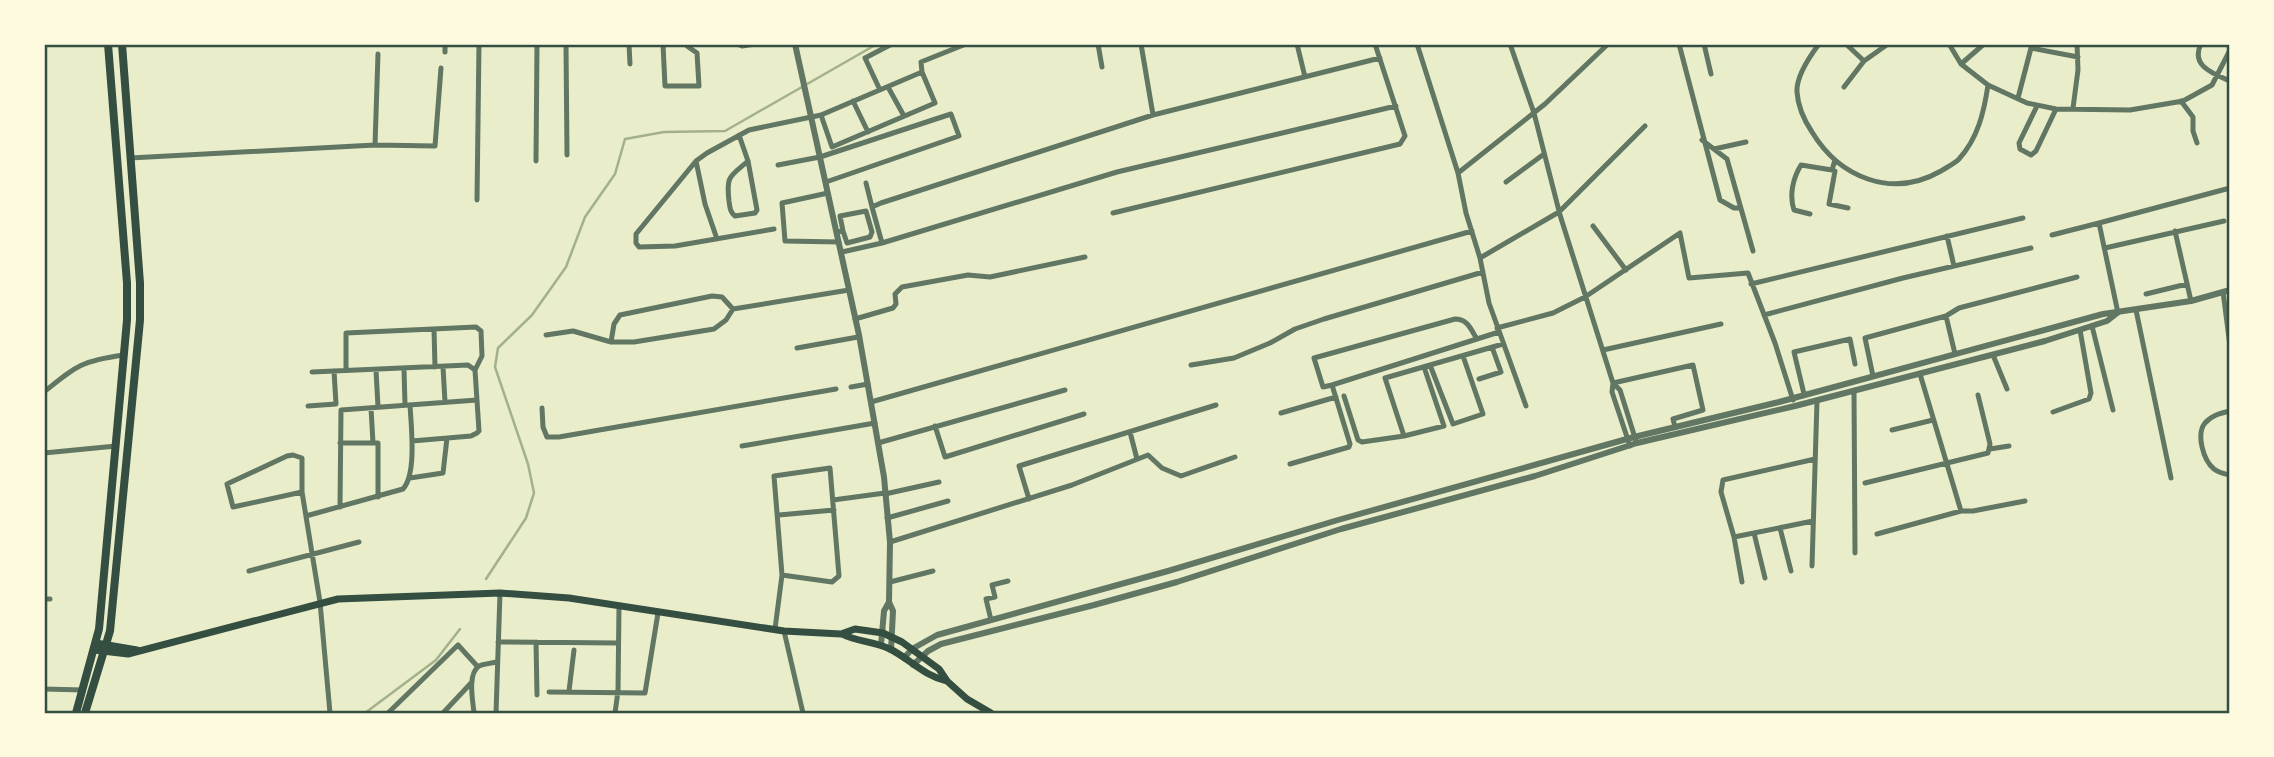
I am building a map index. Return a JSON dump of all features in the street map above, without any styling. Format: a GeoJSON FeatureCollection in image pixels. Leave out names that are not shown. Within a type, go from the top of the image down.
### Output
{"type":"FeatureCollection","features":[{"type":"Feature","properties":{"kind":"main road"},"geometry":{"type":"LineString","coordinates":[[76,713],[95,647],[124,355],[127,283],[108,44]]}},
{"type":"Feature","properties":{"kind":"main road"},"geometry":{"type":"LineString","coordinates":[[85,713],[106,648],[140,320],[140,283],[122,48],[109,56]]}},
{"type":"Feature","properties":{"kind":"main road"},"geometry":{"type":"LineString","coordinates":[[95,647],[138,650],[338,599],[500,593],[569,598],[784,631],[841,634],[854,640],[881,645],[933,678],[947,681]]}},
{"type":"Feature","properties":{"kind":"main road"},"geometry":{"type":"LineString","coordinates":[[841,634],[855,629],[892,636],[939,669],[947,681],[967,699],[991,713]]}},
{"type":"Feature","properties":{"kind":"street"},"geometry":{"type":"LineString","coordinates":[[445,44],[445,52]]}},
{"type":"Feature","properties":{"kind":"street"},"geometry":{"type":"LineString","coordinates":[[477,200],[479,44]]}},
{"type":"Feature","properties":{"kind":"street"},"geometry":{"type":"LineString","coordinates":[[536,161],[537,44]]}},
{"type":"Feature","properties":{"kind":"street"},"geometry":{"type":"LineString","coordinates":[[566,44],[567,155]]}},
{"type":"Feature","properties":{"kind":"street"},"geometry":{"type":"LineString","coordinates":[[629,44],[630,64]]}},
{"type":"Feature","properties":{"kind":"street"},"geometry":{"type":"LineString","coordinates":[[663,44],[665,86],[699,86],[697,53],[687,44]]}},
{"type":"Feature","properties":{"kind":"street"},"geometry":{"type":"LineString","coordinates":[[737,44],[755,44]]}},
{"type":"Feature","properties":{"kind":"street"},"geometry":{"type":"LineString","coordinates":[[795,44],[828,193],[840,232],[848,243],[870,237],[872,232],[866,211],[840,216],[840,232],[839,242],[875,423],[890,542],[889,602],[884,611],[881,645]]}},
{"type":"Feature","properties":{"kind":"street"},"geometry":{"type":"LineString","coordinates":[[880,90],[865,58],[892,44]]}},
{"type":"Feature","properties":{"kind":"street"},"geometry":{"type":"LineString","coordinates":[[821,115],[831,146],[936,102],[922,72],[921,62],[966,44]]}},
{"type":"Feature","properties":{"kind":"street"},"geometry":{"type":"LineString","coordinates":[[1098,44],[1102,67]]}},
{"type":"Feature","properties":{"kind":"street"},"geometry":{"type":"LineString","coordinates":[[1141,44],[1153,115]]}},
{"type":"Feature","properties":{"kind":"street"},"geometry":{"type":"LineString","coordinates":[[1297,44],[1305,76]]}},
{"type":"Feature","properties":{"kind":"street"},"geometry":{"type":"LineString","coordinates":[[1113,213],[1400,144],[1405,136],[1375,44]]}},
{"type":"Feature","properties":{"kind":"street"},"geometry":{"type":"LineString","coordinates":[[1417,44],[1458,173],[1498,330],[1526,406]]}},
{"type":"Feature","properties":{"kind":"street"},"geometry":{"type":"LineString","coordinates":[[1510,44],[1534,113],[1559,212],[1613,383],[1612,392],[1632,441]]}},
{"type":"Feature","properties":{"kind":"street"},"geometry":{"type":"LineString","coordinates":[[1458,173],[1534,113],[1608,44]]}},
{"type":"Feature","properties":{"kind":"street"},"geometry":{"type":"LineString","coordinates":[[1679,44],[1702,140],[1720,200],[1734,208],[1740,208]]}},
{"type":"Feature","properties":{"kind":"street"},"geometry":{"type":"LineString","coordinates":[[1704,44],[1712,74]]}},
{"type":"Feature","properties":{"kind":"street"},"geometry":{"type":"LineString","coordinates":[[1819,44],[1809,59],[1797,90],[1801,115],[1819,145],[1860,178],[1893,184],[1928,178],[1958,161],[1973,140],[1983,114],[1988,85]]}},
{"type":"Feature","properties":{"kind":"street"},"geometry":{"type":"LineString","coordinates":[[1846,44],[1864,61]]}},
{"type":"Feature","properties":{"kind":"street"},"geometry":{"type":"LineString","coordinates":[[1844,88],[1864,61],[1888,44]]}},
{"type":"Feature","properties":{"kind":"street"},"geometry":{"type":"LineString","coordinates":[[1949,44],[1961,64],[1988,85],[2037,106],[2056,109],[2130,110],[2181,102],[2212,85],[2230,50]]}},
{"type":"Feature","properties":{"kind":"street"},"geometry":{"type":"LineString","coordinates":[[2073,108],[2077,44]]}},
{"type":"Feature","properties":{"kind":"street"},"geometry":{"type":"LineString","coordinates":[[2202,44],[2198,50],[2204,69],[2230,81]]}},
{"type":"Feature","properties":{"kind":"street"},"geometry":{"type":"LineString","coordinates":[[1961,64],[1981,45]]}},
{"type":"Feature","properties":{"kind":"street"},"geometry":{"type":"LineString","coordinates":[[2018,99],[2031,48],[2078,57]]}},
{"type":"Feature","properties":{"kind":"street"},"geometry":{"type":"LineString","coordinates":[[375,145],[378,54]]}},
{"type":"Feature","properties":{"kind":"street"},"geometry":{"type":"LineString","coordinates":[[872,207],[1153,115],[1380,58]]}},
{"type":"Feature","properties":{"kind":"street"},"geometry":{"type":"LineString","coordinates":[[130,158],[375,145],[435,146],[441,68]]}},
{"type":"Feature","properties":{"kind":"street"},"geometry":{"type":"LineString","coordinates":[[774,229],[675,246],[639,247],[636,243],[636,234],[643,224],[696,161],[739,135],[749,130],[821,115],[922,72]]}},
{"type":"Feature","properties":{"kind":"street"},"geometry":{"type":"LineString","coordinates":[[888,87],[904,116]]}},
{"type":"Feature","properties":{"kind":"street"},"geometry":{"type":"LineString","coordinates":[[853,101],[868,132]]}},
{"type":"Feature","properties":{"kind":"street"},"geometry":{"type":"LineString","coordinates":[[2181,102],[2193,117],[2193,131],[2197,143]]}},
{"type":"Feature","properties":{"kind":"street"},"geometry":{"type":"LineString","coordinates":[[842,252],[882,243],[1117,172],[1396,106]]}},
{"type":"Feature","properties":{"kind":"street"},"geometry":{"type":"LineString","coordinates":[[2037,106],[2019,144],[2020,149],[2031,155],[2036,151],[2056,109]]}},
{"type":"Feature","properties":{"kind":"street"},"geometry":{"type":"LineString","coordinates":[[778,165],[820,157],[951,114],[958,136],[826,182]]}},
{"type":"Feature","properties":{"kind":"street"},"geometry":{"type":"LineString","coordinates":[[1480,258],[1559,212],[1645,126]]}},
{"type":"Feature","properties":{"kind":"street"},"geometry":{"type":"LineString","coordinates":[[739,135],[748,161],[757,210],[755,213],[735,216],[731,212],[727,183],[748,161]]}},
{"type":"Feature","properties":{"kind":"street"},"geometry":{"type":"LineString","coordinates":[[1702,140],[1727,159],[1753,251]]}},
{"type":"Feature","properties":{"kind":"street"},"geometry":{"type":"LineString","coordinates":[[1714,149],[1746,142]]}},
{"type":"Feature","properties":{"kind":"street"},"geometry":{"type":"LineString","coordinates":[[1506,182],[1544,154]]}},
{"type":"Feature","properties":{"kind":"street"},"geometry":{"type":"LineString","coordinates":[[1832,170],[1835,160]]}},
{"type":"Feature","properties":{"kind":"street"},"geometry":{"type":"LineString","coordinates":[[696,161],[706,210],[717,239]]}},
{"type":"Feature","properties":{"kind":"street"},"geometry":{"type":"LineString","coordinates":[[1810,214],[1794,210],[1791,200],[1801,166],[1835,171],[1829,204],[1848,208]]}},
{"type":"Feature","properties":{"kind":"street"},"geometry":{"type":"LineString","coordinates":[[866,183],[882,243]]}},
{"type":"Feature","properties":{"kind":"street"},"geometry":{"type":"LineString","coordinates":[[2052,235],[2230,188]]}},
{"type":"Feature","properties":{"kind":"street"},"geometry":{"type":"LineString","coordinates":[[828,193],[782,203],[785,241],[839,242]]}},
{"type":"Feature","properties":{"kind":"street"},"geometry":{"type":"LineString","coordinates":[[1751,284],[2023,218]]}},
{"type":"Feature","properties":{"kind":"street"},"geometry":{"type":"LineString","coordinates":[[2105,248],[2224,221]]}},
{"type":"Feature","properties":{"kind":"street"},"geometry":{"type":"LineString","coordinates":[[2099,223],[2118,313]]}},
{"type":"Feature","properties":{"kind":"street"},"geometry":{"type":"LineString","coordinates":[[870,225],[878,224]]}},
{"type":"Feature","properties":{"kind":"street"},"geometry":{"type":"LineString","coordinates":[[1593,226],[1626,270]]}},
{"type":"Feature","properties":{"kind":"street"},"geometry":{"type":"LineString","coordinates":[[871,402],[1472,230]]}},
{"type":"Feature","properties":{"kind":"street"},"geometry":{"type":"LineString","coordinates":[[2175,231],[2191,301]]}},
{"type":"Feature","properties":{"kind":"street"},"geometry":{"type":"LineString","coordinates":[[1477,339],[1467,323],[1462,319],[1455,319],[1314,358],[1323,387],[1477,339],[1553,313],[1586,297],[1680,233],[1689,278],[1748,273],[1775,343],[1795,406]]}},
{"type":"Feature","properties":{"kind":"street"},"geometry":{"type":"LineString","coordinates":[[1947,236],[1954,266]]}},
{"type":"Feature","properties":{"kind":"street"},"geometry":{"type":"LineString","coordinates":[[1763,315],[2031,248]]}},
{"type":"Feature","properties":{"kind":"street"},"geometry":{"type":"LineString","coordinates":[[855,319],[893,308],[895,294],[902,287],[968,275],[990,277],[1085,257]]}},
{"type":"Feature","properties":{"kind":"street"},"geometry":{"type":"LineString","coordinates":[[1191,365],[1234,358],[1295,329],[1483,272]]}},
{"type":"Feature","properties":{"kind":"street"},"geometry":{"type":"LineString","coordinates":[[1873,376],[1865,338],[1946,316],[1959,308],[2077,277]]}},
{"type":"Feature","properties":{"kind":"street"},"geometry":{"type":"LineString","coordinates":[[2146,294],[2187,284]]}},
{"type":"Feature","properties":{"kind":"street"},"geometry":{"type":"LineString","coordinates":[[546,335],[573,331],[611,342],[634,342],[714,329],[726,320],[733,309],[849,290]]}},
{"type":"Feature","properties":{"kind":"street"},"geometry":{"type":"LineString","coordinates":[[913,665],[921,656],[941,644],[1094,605],[1341,529],[1535,476],[1675,427],[2103,314],[2191,301],[2227,291],[2230,346]]}},
{"type":"Feature","properties":{"kind":"street"},"geometry":{"type":"LineString","coordinates":[[611,342],[614,324],[620,315],[712,296],[722,297],[733,309]]}},
{"type":"Feature","properties":{"kind":"street"},"geometry":{"type":"LineString","coordinates":[[2136,310],[2171,478]]}},
{"type":"Feature","properties":{"kind":"street"},"geometry":{"type":"LineString","coordinates":[[904,658],[912,649],[937,635],[1632,441],[1817,401],[1993,355],[2107,321],[2118,313]]}},
{"type":"Feature","properties":{"kind":"street"},"geometry":{"type":"LineString","coordinates":[[1946,316],[1955,354]]}},
{"type":"Feature","properties":{"kind":"street"},"geometry":{"type":"LineString","coordinates":[[1603,350],[1721,324]]}},
{"type":"Feature","properties":{"kind":"street"},"geometry":{"type":"LineString","coordinates":[[2092,326],[2113,410]]}},
{"type":"Feature","properties":{"kind":"street"},"geometry":{"type":"LineString","coordinates":[[346,370],[346,333],[480,328],[482,356],[475,370],[477,433],[471,436],[412,441]]}},
{"type":"Feature","properties":{"kind":"street"},"geometry":{"type":"LineString","coordinates":[[434,329],[435,367]]}},
{"type":"Feature","properties":{"kind":"street"},"geometry":{"type":"LineString","coordinates":[[2053,412],[2089,399],[2091,393],[2080,330]]}},
{"type":"Feature","properties":{"kind":"street"},"geometry":{"type":"LineString","coordinates":[[797,348],[858,337]]}},
{"type":"Feature","properties":{"kind":"street"},"geometry":{"type":"LineString","coordinates":[[1804,394],[1794,352],[1850,339],[1855,364]]}},
{"type":"Feature","properties":{"kind":"street"},"geometry":{"type":"LineString","coordinates":[[1404,436],[1385,378],[1503,344]]}},
{"type":"Feature","properties":{"kind":"street"},"geometry":{"type":"LineString","coordinates":[[1479,379],[1501,372],[1492,347]]}},
{"type":"Feature","properties":{"kind":"street"},"geometry":{"type":"LineString","coordinates":[[44,392],[75,367],[93,359],[124,355]]}},
{"type":"Feature","properties":{"kind":"street"},"geometry":{"type":"LineString","coordinates":[[1993,355],[2007,389]]}},
{"type":"Feature","properties":{"kind":"street"},"geometry":{"type":"LineString","coordinates":[[1427,366],[1453,424],[1483,414],[1463,356]]}},
{"type":"Feature","properties":{"kind":"street"},"geometry":{"type":"LineString","coordinates":[[312,372],[468,365],[475,370]]}},
{"type":"Feature","properties":{"kind":"street"},"geometry":{"type":"LineString","coordinates":[[1613,383],[1693,365],[1703,410],[1673,419],[1675,427]]}},
{"type":"Feature","properties":{"kind":"street"},"geometry":{"type":"LineString","coordinates":[[1344,396],[1362,442],[1404,436],[1444,426],[1427,366]]}},
{"type":"Feature","properties":{"kind":"street"},"geometry":{"type":"LineString","coordinates":[[443,367],[445,402]]}},
{"type":"Feature","properties":{"kind":"street"},"geometry":{"type":"LineString","coordinates":[[306,516],[403,489],[410,478],[412,441],[404,369]]}},
{"type":"Feature","properties":{"kind":"street"},"geometry":{"type":"LineString","coordinates":[[373,443],[376,370]]}},
{"type":"Feature","properties":{"kind":"street"},"geometry":{"type":"LineString","coordinates":[[334,371],[339,407],[340,507]]}},
{"type":"Feature","properties":{"kind":"street"},"geometry":{"type":"LineString","coordinates":[[1920,374],[1961,511]]}},
{"type":"Feature","properties":{"kind":"street"},"geometry":{"type":"LineString","coordinates":[[851,387],[867,384]]}},
{"type":"Feature","properties":{"kind":"street"},"geometry":{"type":"LineString","coordinates":[[1290,464],[1349,447],[1332,384]]}},
{"type":"Feature","properties":{"kind":"street"},"geometry":{"type":"LineString","coordinates":[[542,408],[543,428],[547,437],[559,437],[836,389]]}},
{"type":"Feature","properties":{"kind":"street"},"geometry":{"type":"LineString","coordinates":[[878,443],[1065,390]]}},
{"type":"Feature","properties":{"kind":"street"},"geometry":{"type":"LineString","coordinates":[[1854,391],[1855,553]]}},
{"type":"Feature","properties":{"kind":"street"},"geometry":{"type":"LineString","coordinates":[[1978,395],[1990,449]]}},
{"type":"Feature","properties":{"kind":"street"},"geometry":{"type":"LineString","coordinates":[[1281,413],[1336,397]]}},
{"type":"Feature","properties":{"kind":"street"},"geometry":{"type":"LineString","coordinates":[[307,406],[375,407],[477,400]]}},
{"type":"Feature","properties":{"kind":"street"},"geometry":{"type":"LineString","coordinates":[[1812,566],[1817,401]]}},
{"type":"Feature","properties":{"kind":"street"},"geometry":{"type":"LineString","coordinates":[[1029,499],[1019,466],[1216,405]]}},
{"type":"Feature","properties":{"kind":"street"},"geometry":{"type":"LineString","coordinates":[[2230,411],[2214,415],[2203,424],[2200,436],[2206,458],[2214,469],[2230,475]]}},
{"type":"Feature","properties":{"kind":"street"},"geometry":{"type":"LineString","coordinates":[[935,426],[945,457],[1084,414]]}},
{"type":"Feature","properties":{"kind":"street"},"geometry":{"type":"LineString","coordinates":[[1892,430],[1933,420]]}},
{"type":"Feature","properties":{"kind":"street"},"geometry":{"type":"LineString","coordinates":[[742,446],[875,423]]}},
{"type":"Feature","properties":{"kind":"street"},"geometry":{"type":"LineString","coordinates":[[1130,432],[1137,459]]}},
{"type":"Feature","properties":{"kind":"street"},"geometry":{"type":"LineString","coordinates":[[410,478],[443,473],[447,438]]}},
{"type":"Feature","properties":{"kind":"street"},"geometry":{"type":"LineString","coordinates":[[340,443],[378,443],[378,497]]}},
{"type":"Feature","properties":{"kind":"street"},"geometry":{"type":"LineString","coordinates":[[44,453],[116,446]]}},
{"type":"Feature","properties":{"kind":"street"},"geometry":{"type":"LineString","coordinates":[[1865,483],[2009,446]]}},
{"type":"Feature","properties":{"kind":"street"},"geometry":{"type":"LineString","coordinates":[[302,492],[233,507],[227,484],[293,455],[302,458],[302,492],[320,602],[330,713]]}},
{"type":"Feature","properties":{"kind":"street"},"geometry":{"type":"LineString","coordinates":[[890,542],[1072,485],[1148,455],[1162,468],[1181,476],[1235,457]]}},
{"type":"Feature","properties":{"kind":"street"},"geometry":{"type":"LineString","coordinates":[[1742,582],[1734,537],[1721,492],[1723,480],[1815,459]]}},
{"type":"Feature","properties":{"kind":"street"},"geometry":{"type":"LineString","coordinates":[[775,629],[782,575],[774,476],[830,468],[839,576],[832,582],[782,575]]}},
{"type":"Feature","properties":{"kind":"street"},"geometry":{"type":"LineString","coordinates":[[833,500],[885,494],[939,482]]}},
{"type":"Feature","properties":{"kind":"street"},"geometry":{"type":"LineString","coordinates":[[1877,534],[1961,511],[2025,501]]}},
{"type":"Feature","properties":{"kind":"street"},"geometry":{"type":"LineString","coordinates":[[887,518],[948,502]]}},
{"type":"Feature","properties":{"kind":"street"},"geometry":{"type":"LineString","coordinates":[[779,515],[834,510]]}},
{"type":"Feature","properties":{"kind":"street"},"geometry":{"type":"LineString","coordinates":[[1734,537],[1813,520]]}},
{"type":"Feature","properties":{"kind":"street"},"geometry":{"type":"LineString","coordinates":[[1780,528],[1791,571]]}},
{"type":"Feature","properties":{"kind":"street"},"geometry":{"type":"LineString","coordinates":[[1754,533],[1765,578]]}},
{"type":"Feature","properties":{"kind":"street"},"geometry":{"type":"LineString","coordinates":[[248,570],[359,542]]}},
{"type":"Feature","properties":{"kind":"street"},"geometry":{"type":"LineString","coordinates":[[890,582],[933,571]]}},
{"type":"Feature","properties":{"kind":"street"},"geometry":{"type":"LineString","coordinates":[[990,620],[986,599],[995,597],[992,585],[1008,581]]}},
{"type":"Feature","properties":{"kind":"street"},"geometry":{"type":"LineString","coordinates":[[496,713],[500,593]]}},
{"type":"Feature","properties":{"kind":"street"},"geometry":{"type":"LineString","coordinates":[[889,602],[893,611],[891,650]]}},
{"type":"Feature","properties":{"kind":"street"},"geometry":{"type":"LineString","coordinates":[[614,713],[618,691],[619,606]]}},
{"type":"Feature","properties":{"kind":"street"},"geometry":{"type":"LineString","coordinates":[[549,692],[618,691],[641,695],[646,690],[658,613]]}},
{"type":"Feature","properties":{"kind":"street"},"geometry":{"type":"LineString","coordinates":[[784,631],[803,713]]}},
{"type":"Feature","properties":{"kind":"street"},"geometry":{"type":"LineString","coordinates":[[937,635],[941,644]]}},
{"type":"Feature","properties":{"kind":"street"},"geometry":{"type":"LineString","coordinates":[[498,642],[618,643]]}},
{"type":"Feature","properties":{"kind":"street"},"geometry":{"type":"LineString","coordinates":[[536,642],[537,695]]}},
{"type":"Feature","properties":{"kind":"street"},"geometry":{"type":"LineString","coordinates":[[388,713],[458,645],[478,667]]}},
{"type":"Feature","properties":{"kind":"street"},"geometry":{"type":"LineString","coordinates":[[569,691],[573,650]]}},
{"type":"Feature","properties":{"kind":"street"},"geometry":{"type":"LineString","coordinates":[[478,667],[497,662]]}},
{"type":"Feature","properties":{"kind":"street"},"geometry":{"type":"LineString","coordinates":[[443,713],[472,682],[478,667]]}},
{"type":"Feature","properties":{"kind":"street"},"geometry":{"type":"LineString","coordinates":[[472,682],[474,713]]}},
{"type":"Feature","properties":{"kind":"street"},"geometry":{"type":"LineString","coordinates":[[44,689],[92,689]]}},
{"type":"Feature","properties":{"kind":"lane"},"geometry":{"type":"LineString","coordinates":[[122,48],[134,44]]}},
{"type":"Feature","properties":{"kind":"waterway"},"geometry":{"type":"LineString","coordinates":[[486,579],[526,518],[534,493],[528,464],[495,367],[498,348],[532,315],[566,267],[585,217],[615,174],[625,139],[664,132],[725,131],[877,44]]}},
{"type":"Feature","properties":{"kind":"waterway"},"geometry":{"type":"LineString","coordinates":[[365,713],[436,660],[460,629]]}}]}
